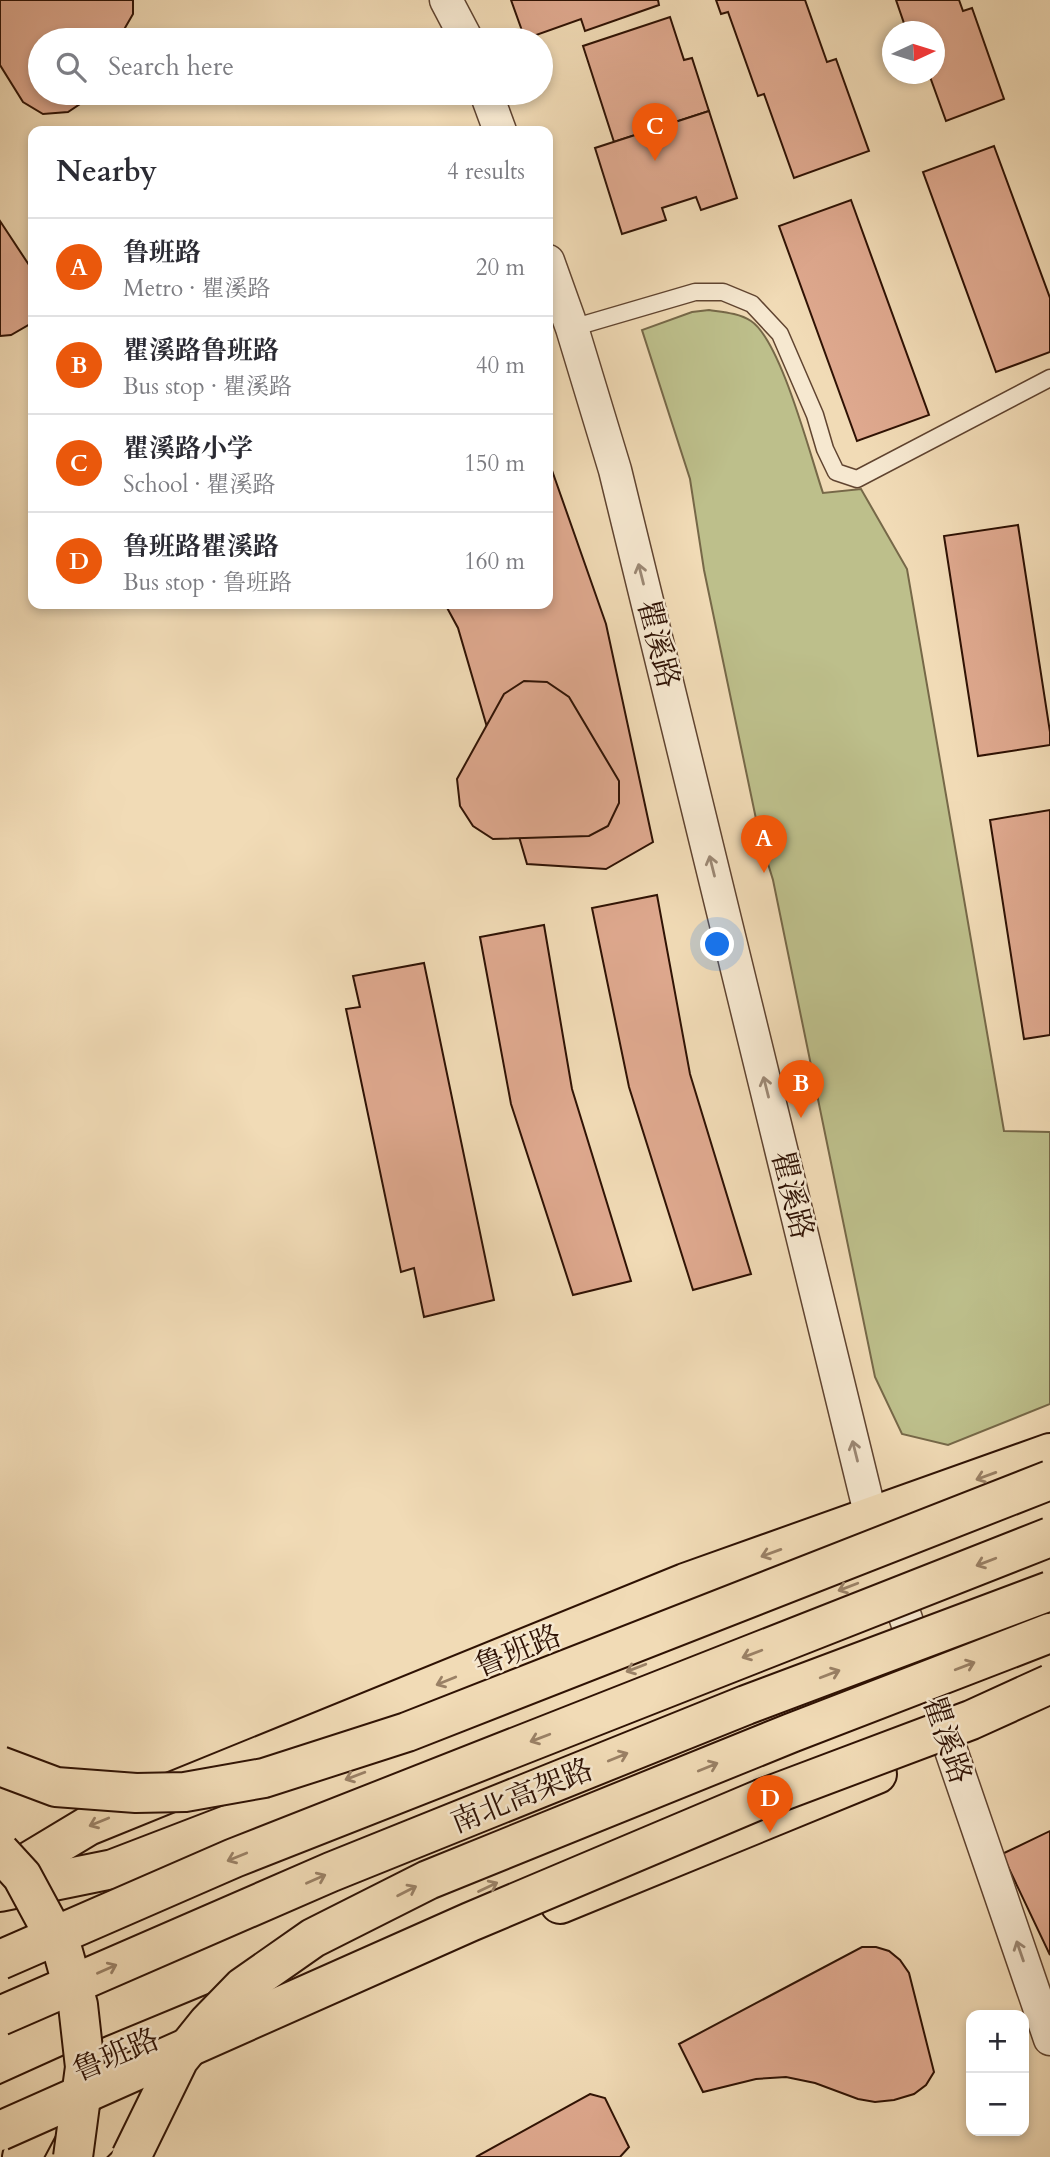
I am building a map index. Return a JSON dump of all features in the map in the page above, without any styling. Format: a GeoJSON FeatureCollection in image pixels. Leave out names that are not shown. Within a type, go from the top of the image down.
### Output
{"type":"FeatureCollection","features":[{"type":"Feature","properties":{"kind":"main road","name":"鲁班路"},"geometry":{"type":"LineString","coordinates":[[0,1879],[88,1826],[685,1583],[1050,1453]]}},
{"type":"Feature","properties":{"kind":"main road"},"geometry":{"type":"LineString","coordinates":[[0,1785],[136,1793],[185,1792],[264,1778],[407,1732],[1050,1480]]}},
{"type":"Feature","properties":{"kind":"main road","name":"鲁班路"},"geometry":{"type":"LineString","coordinates":[[0,1892],[113,1869],[1050,1512]]}},
{"type":"Feature","properties":{"kind":"main road","name":"南北高架路"},"geometry":{"type":"LineString","coordinates":[[0,1960],[234,1858],[1050,1537]]}},
{"type":"Feature","properties":{"kind":"main road","name":"南北高架路"},"geometry":{"type":"LineString","coordinates":[[0,2016],[344,1867],[746,1705],[1050,1591]]}},
{"type":"Feature","properties":{"kind":"main road"},"geometry":{"type":"LineString","coordinates":[[79,2157],[179,2059],[208,2023],[243,1987],[275,1962],[313,1938],[428,1880],[791,1733],[1050,1633]]}},
{"type":"Feature","properties":{"kind":"main road","name":"鲁班路"},"geometry":{"type":"LineString","coordinates":[[0,2106],[257,1994],[617,1827],[936,1707],[1050,1657]]}},
{"type":"Feature","properties":{"kind":"main road"},"geometry":{"type":"LineString","coordinates":[[0,2131],[470,1922],[761,1799],[971,1720],[1050,1684]]}},
{"type":"Feature","properties":{"kind":"main road","name":"鲁班路"},"geometry":{"type":"LineString","coordinates":[[257,1994],[373,1980],[1050,1702]]}},
{"type":"Feature","properties":{"kind":"main road"},"geometry":{"type":"LineString","coordinates":[[0,1766],[56,1787]]}},
{"type":"Feature","properties":{"kind":"main road"},"geometry":{"type":"LineString","coordinates":[[0,1852],[22,1875],[63,1952],[78,2005],[85,2067],[73,2157]]}},
{"type":"Feature","properties":{"kind":"main road"},"geometry":{"type":"LineString","coordinates":[[146,2157],[169,2098],[219,2023],[257,1994]]}},
{"type":"Feature","properties":{"kind":"main road"},"geometry":{"type":"LineString","coordinates":[[131,2157],[179,2059]]}},
{"type":"Feature","properties":{"kind":"main road"},"geometry":{"type":"LineString","coordinates":[[22,2157],[65,2077]]}},
{"type":"Feature","properties":{"kind":"street"},"geometry":{"type":"LineString","coordinates":[[446,0],[461,28]]}},
{"type":"Feature","properties":{"kind":"street"},"geometry":{"type":"LineString","coordinates":[[490,105],[498,126]]}},
{"type":"Feature","properties":{"kind":"street","name":"瞿溪路"},"geometry":{"type":"LineString","coordinates":[[553,275],[615,470],[871,1517],[1050,2039]]}},
{"type":"Feature","properties":{"kind":"lane"},"geometry":{"type":"LineString","coordinates":[[572,328],[695,292],[723,292],[752,304],[780,334],[836,472],[857,479],[1050,379]]}},
{"type":"Feature","properties":{"kind":"green space"},"geometry":{"type":"Polygon","coordinates":[[[709,310],[746,318],[762,333],[784,374],[823,493],[861,489],[907,569],[1004,1131],[1050,1132],[1050,1404],[948,1445],[902,1434],[875,1377],[773,880],[760,838],[704,570],[690,479],[642,330],[692,312],[709,310]]]}},
{"type":"Feature","properties":{"kind":"building"},"geometry":{"type":"Polygon","coordinates":[[[0,0],[133,0],[133,14],[125,28],[28,28],[28,105],[23,102],[0,65],[0,0]]]}},
{"type":"Feature","properties":{"kind":"building"},"geometry":{"type":"Polygon","coordinates":[[[511,0],[658,0],[659,5],[585,31],[581,19],[553,29],[521,28],[511,0]]]}},
{"type":"Feature","properties":{"kind":"building"},"geometry":{"type":"Polygon","coordinates":[[[716,0],[805,0],[827,62],[836,59],[869,151],[794,178],[764,94],[758,96],[728,12],[721,14],[716,0]]]}},
{"type":"Feature","properties":{"kind":"building"},"geometry":{"type":"Polygon","coordinates":[[[896,0],[959,0],[963,11],[972,8],[1004,99],[946,121],[933,84],[945,84],[945,21],[903,21],[896,0]]]}},
{"type":"Feature","properties":{"kind":"building"},"geometry":{"type":"Polygon","coordinates":[[[670,17],[684,60],[692,58],[709,111],[614,142],[583,46],[670,17]]]}},
{"type":"Feature","properties":{"kind":"building"},"geometry":{"type":"Polygon","coordinates":[[[28,105],[78,105],[68,112],[43,114],[28,105]]]}},
{"type":"Feature","properties":{"kind":"building"},"geometry":{"type":"Polygon","coordinates":[[[709,111],[737,198],[701,210],[696,197],[662,208],[666,220],[622,234],[595,148],[709,111]]]}},
{"type":"Feature","properties":{"kind":"building"},"geometry":{"type":"Polygon","coordinates":[[[994,146],[1050,298],[1050,352],[996,372],[923,172],[994,146]]]}},
{"type":"Feature","properties":{"kind":"building"},"geometry":{"type":"Polygon","coordinates":[[[851,200],[929,415],[857,441],[779,226],[851,200]]]}},
{"type":"Feature","properties":{"kind":"building"},"geometry":{"type":"Polygon","coordinates":[[[0,221],[28,263],[28,325],[11,335],[0,336],[0,221]]]}},
{"type":"Feature","properties":{"kind":"building"},"geometry":{"type":"Polygon","coordinates":[[[553,473],[606,624],[653,842],[606,869],[527,864],[458,628],[448,609],[553,609],[553,473]]]}},
{"type":"Feature","properties":{"kind":"building"},"geometry":{"type":"Polygon","coordinates":[[[1018,525],[1050,745],[978,756],[944,536],[1018,525]]]}},
{"type":"Feature","properties":{"kind":"building"},"geometry":{"type":"Polygon","coordinates":[[[524,681],[547,682],[569,697],[619,781],[619,803],[608,826],[589,836],[493,839],[473,826],[460,806],[457,779],[504,694],[524,681]]]}},
{"type":"Feature","properties":{"kind":"building"},"geometry":{"type":"Polygon","coordinates":[[[1050,810],[1050,1035],[1024,1039],[990,820],[1050,810]]]}},
{"type":"Feature","properties":{"kind":"building"},"geometry":{"type":"Polygon","coordinates":[[[657,895],[690,1074],[751,1274],[693,1290],[629,1087],[592,908],[657,895]]]}},
{"type":"Feature","properties":{"kind":"building"},"geometry":{"type":"Polygon","coordinates":[[[544,925],[572,1089],[631,1281],[573,1295],[511,1104],[480,937],[544,925]]]}},
{"type":"Feature","properties":{"kind":"building"},"geometry":{"type":"Polygon","coordinates":[[[424,963],[494,1300],[424,1317],[414,1268],[401,1272],[346,1009],[360,1007],[353,976],[424,963]]]}},
{"type":"Feature","properties":{"kind":"building"},"geometry":{"type":"Polygon","coordinates":[[[1050,1831],[1050,1955],[1002,1854],[1050,1831]]]}},
{"type":"Feature","properties":{"kind":"building"},"geometry":{"type":"Polygon","coordinates":[[[862,1947],[889,1951],[909,1973],[934,2072],[926,2085],[914,2094],[875,2102],[786,2077],[756,2079],[703,2092],[679,2044],[862,1947]]]}},
{"type":"Feature","properties":{"kind":"building"},"geometry":{"type":"Polygon","coordinates":[[[590,2094],[605,2098],[629,2147],[620,2157],[476,2157],[590,2094]]]}},
{"type":"Feature","properties":{"kind":"place","name":"瞿溪路小学"},"geometry":{"type":"Point","coordinates":[655,161]}},
{"type":"Feature","properties":{"kind":"place","name":"鲁班路"},"geometry":{"type":"Point","coordinates":[764,873]}},
{"type":"Feature","properties":{"kind":"place","name":"瞿溪路鲁班路"},"geometry":{"type":"Point","coordinates":[801,1118]}},
{"type":"Feature","properties":{"kind":"place","name":"鲁班路瞿溪路"},"geometry":{"type":"Point","coordinates":[770,1833]}}]}
